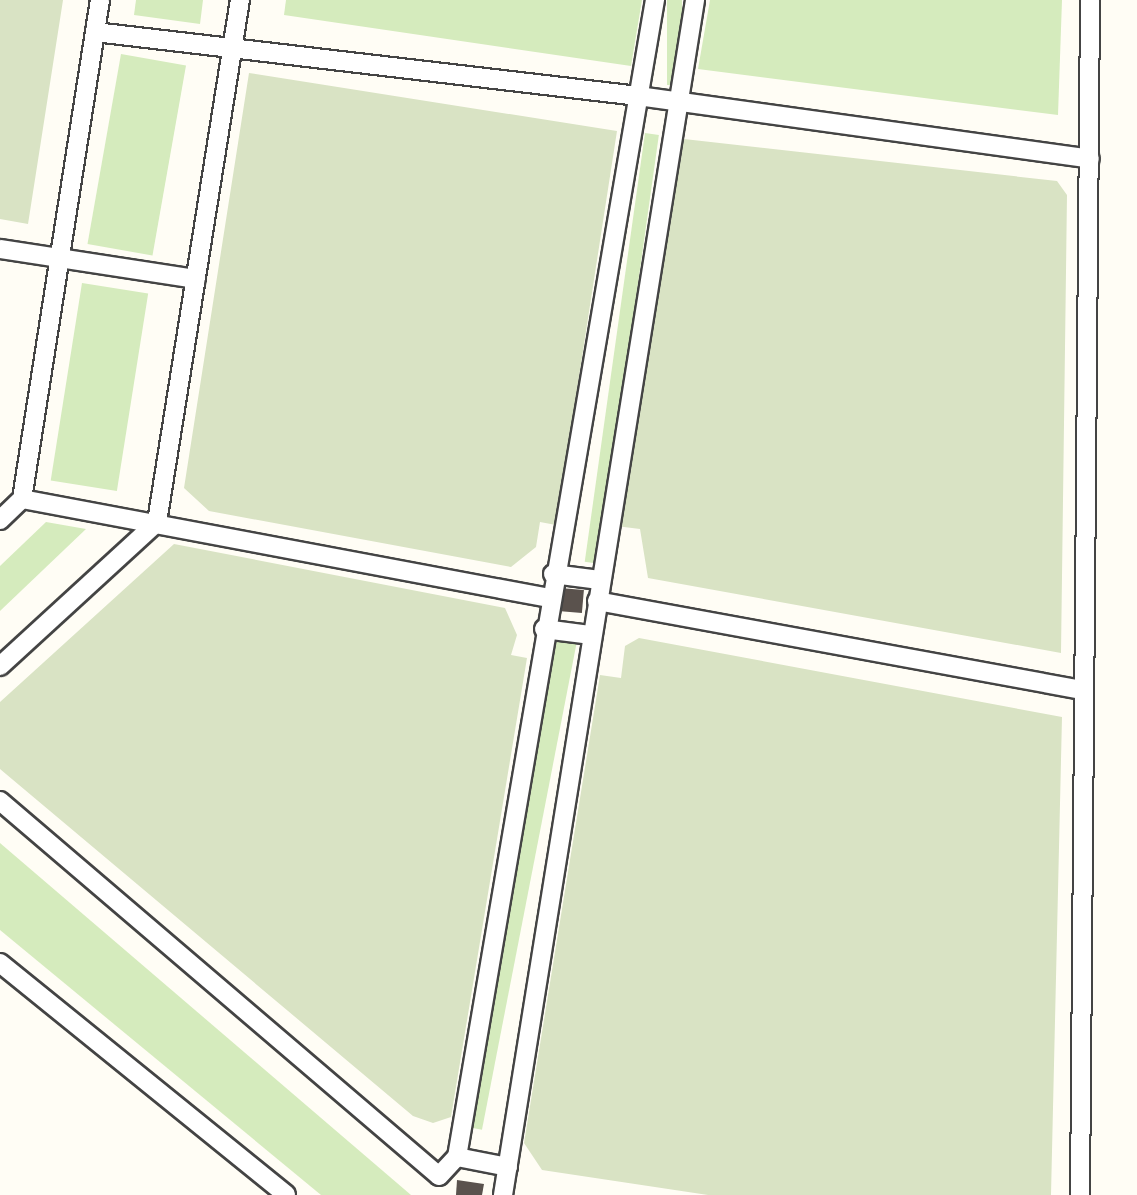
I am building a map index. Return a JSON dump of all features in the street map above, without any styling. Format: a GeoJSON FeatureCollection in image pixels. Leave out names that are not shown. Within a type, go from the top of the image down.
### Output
{"type":"FeatureCollection","features":[{"type":"Feature","properties":{"kind":"lane"},"geometry":{"type":"LineString","coordinates":[[0,520],[22,498],[100,0]]}},
{"type":"Feature","properties":{"kind":"lane"},"geometry":{"type":"LineString","coordinates":[[0,666],[157,522],[240,0]]}},
{"type":"Feature","properties":{"kind":"lane"},"geometry":{"type":"LineString","coordinates":[[0,801],[440,1176],[458,1158],[553,574],[655,0]]}},
{"type":"Feature","properties":{"kind":"lane"},"geometry":{"type":"LineString","coordinates":[[503,1195],[695,0]]}},
{"type":"Feature","properties":{"kind":"lane"},"geometry":{"type":"LineString","coordinates":[[1080,1195],[1090,0]]}},
{"type":"Feature","properties":{"kind":"lane"},"geometry":{"type":"LineString","coordinates":[[95,32],[638,96],[1090,158]]}},
{"type":"Feature","properties":{"kind":"lane"},"geometry":{"type":"LineString","coordinates":[[0,249],[196,279]]}},
{"type":"Feature","properties":{"kind":"lane"},"geometry":{"type":"LineString","coordinates":[[22,498],[549,598]]}},
{"type":"Feature","properties":{"kind":"lane"},"geometry":{"type":"LineString","coordinates":[[553,574],[600,580]]}},
{"type":"Feature","properties":{"kind":"lane"},"geometry":{"type":"LineString","coordinates":[[597,602],[1084,690]]}},
{"type":"Feature","properties":{"kind":"lane"},"geometry":{"type":"LineString","coordinates":[[544,629],[590,635]]}},
{"type":"Feature","properties":{"kind":"lane"},"geometry":{"type":"LineString","coordinates":[[0,962],[286,1195]]}},
{"type":"Feature","properties":{"kind":"lane"},"geometry":{"type":"LineString","coordinates":[[458,1158],[508,1167]]}},
{"type":"Feature","properties":{"kind":"green space"},"geometry":{"type":"Polygon","coordinates":[[[0,0],[63,0],[28,224],[0,219],[0,0]]]}},
{"type":"Feature","properties":{"kind":"green space"},"geometry":{"type":"Polygon","coordinates":[[[136,0],[203,0],[200,24],[134,15],[136,0]]]}},
{"type":"Feature","properties":{"kind":"green space"},"geometry":{"type":"Polygon","coordinates":[[[286,0],[642,0],[631,66],[284,15],[286,0]]]}},
{"type":"Feature","properties":{"kind":"green space"},"geometry":{"type":"Polygon","coordinates":[[[667,0],[682,0],[682,85],[667,85],[667,0]]]}},
{"type":"Feature","properties":{"kind":"green space"},"geometry":{"type":"Polygon","coordinates":[[[710,0],[1062,0],[1058,115],[698,69],[710,0]]]}},
{"type":"Feature","properties":{"kind":"green space"},"geometry":{"type":"Polygon","coordinates":[[[121,54],[186,65],[152,256],[87,244],[121,54]]]}},
{"type":"Feature","properties":{"kind":"green space"},"geometry":{"type":"Polygon","coordinates":[[[249,73],[617,131],[556,525],[540,522],[536,547],[511,567],[209,511],[184,488],[249,73]]]}},
{"type":"Feature","properties":{"kind":"green space"},"geometry":{"type":"Polygon","coordinates":[[[645,133],[659,135],[599,564],[585,562],[645,133]]]}},
{"type":"Feature","properties":{"kind":"green space"},"geometry":{"type":"Polygon","coordinates":[[[684,139],[1057,181],[1067,195],[1061,653],[648,578],[640,529],[616,526],[684,139]]]}},
{"type":"Feature","properties":{"kind":"green space"},"geometry":{"type":"Polygon","coordinates":[[[82,283],[148,293],[117,491],[51,481],[82,283]]]}},
{"type":"Feature","properties":{"kind":"green space"},"geometry":{"type":"Polygon","coordinates":[[[46,522],[86,529],[0,611],[0,566],[46,522]]]}},
{"type":"Feature","properties":{"kind":"green space"},"geometry":{"type":"Polygon","coordinates":[[[174,544],[505,608],[517,635],[511,655],[527,658],[451,1117],[433,1123],[413,1116],[0,769],[0,702],[174,544]]]}},
{"type":"Feature","properties":{"kind":"green space"},"geometry":{"type":"Polygon","coordinates":[[[639,638],[1062,717],[1051,1195],[708,1195],[542,1170],[524,1143],[600,675],[621,678],[625,646],[639,638]]]}},
{"type":"Feature","properties":{"kind":"green space"},"geometry":{"type":"Polygon","coordinates":[[[557,639],[577,643],[482,1130],[462,1126],[557,639]]]}},
{"type":"Feature","properties":{"kind":"green space"},"geometry":{"type":"Polygon","coordinates":[[[0,843],[411,1195],[321,1195],[0,930],[0,843]]]}},
{"type":"Feature","properties":{"kind":"building"},"geometry":{"type":"Polygon","coordinates":[[[560,588],[584,590],[582,613],[558,611],[560,588]]]}},
{"type":"Feature","properties":{"kind":"building"},"geometry":{"type":"Polygon","coordinates":[[[457,1180],[484,1184],[482,1195],[456,1195],[457,1180]]]}}]}
